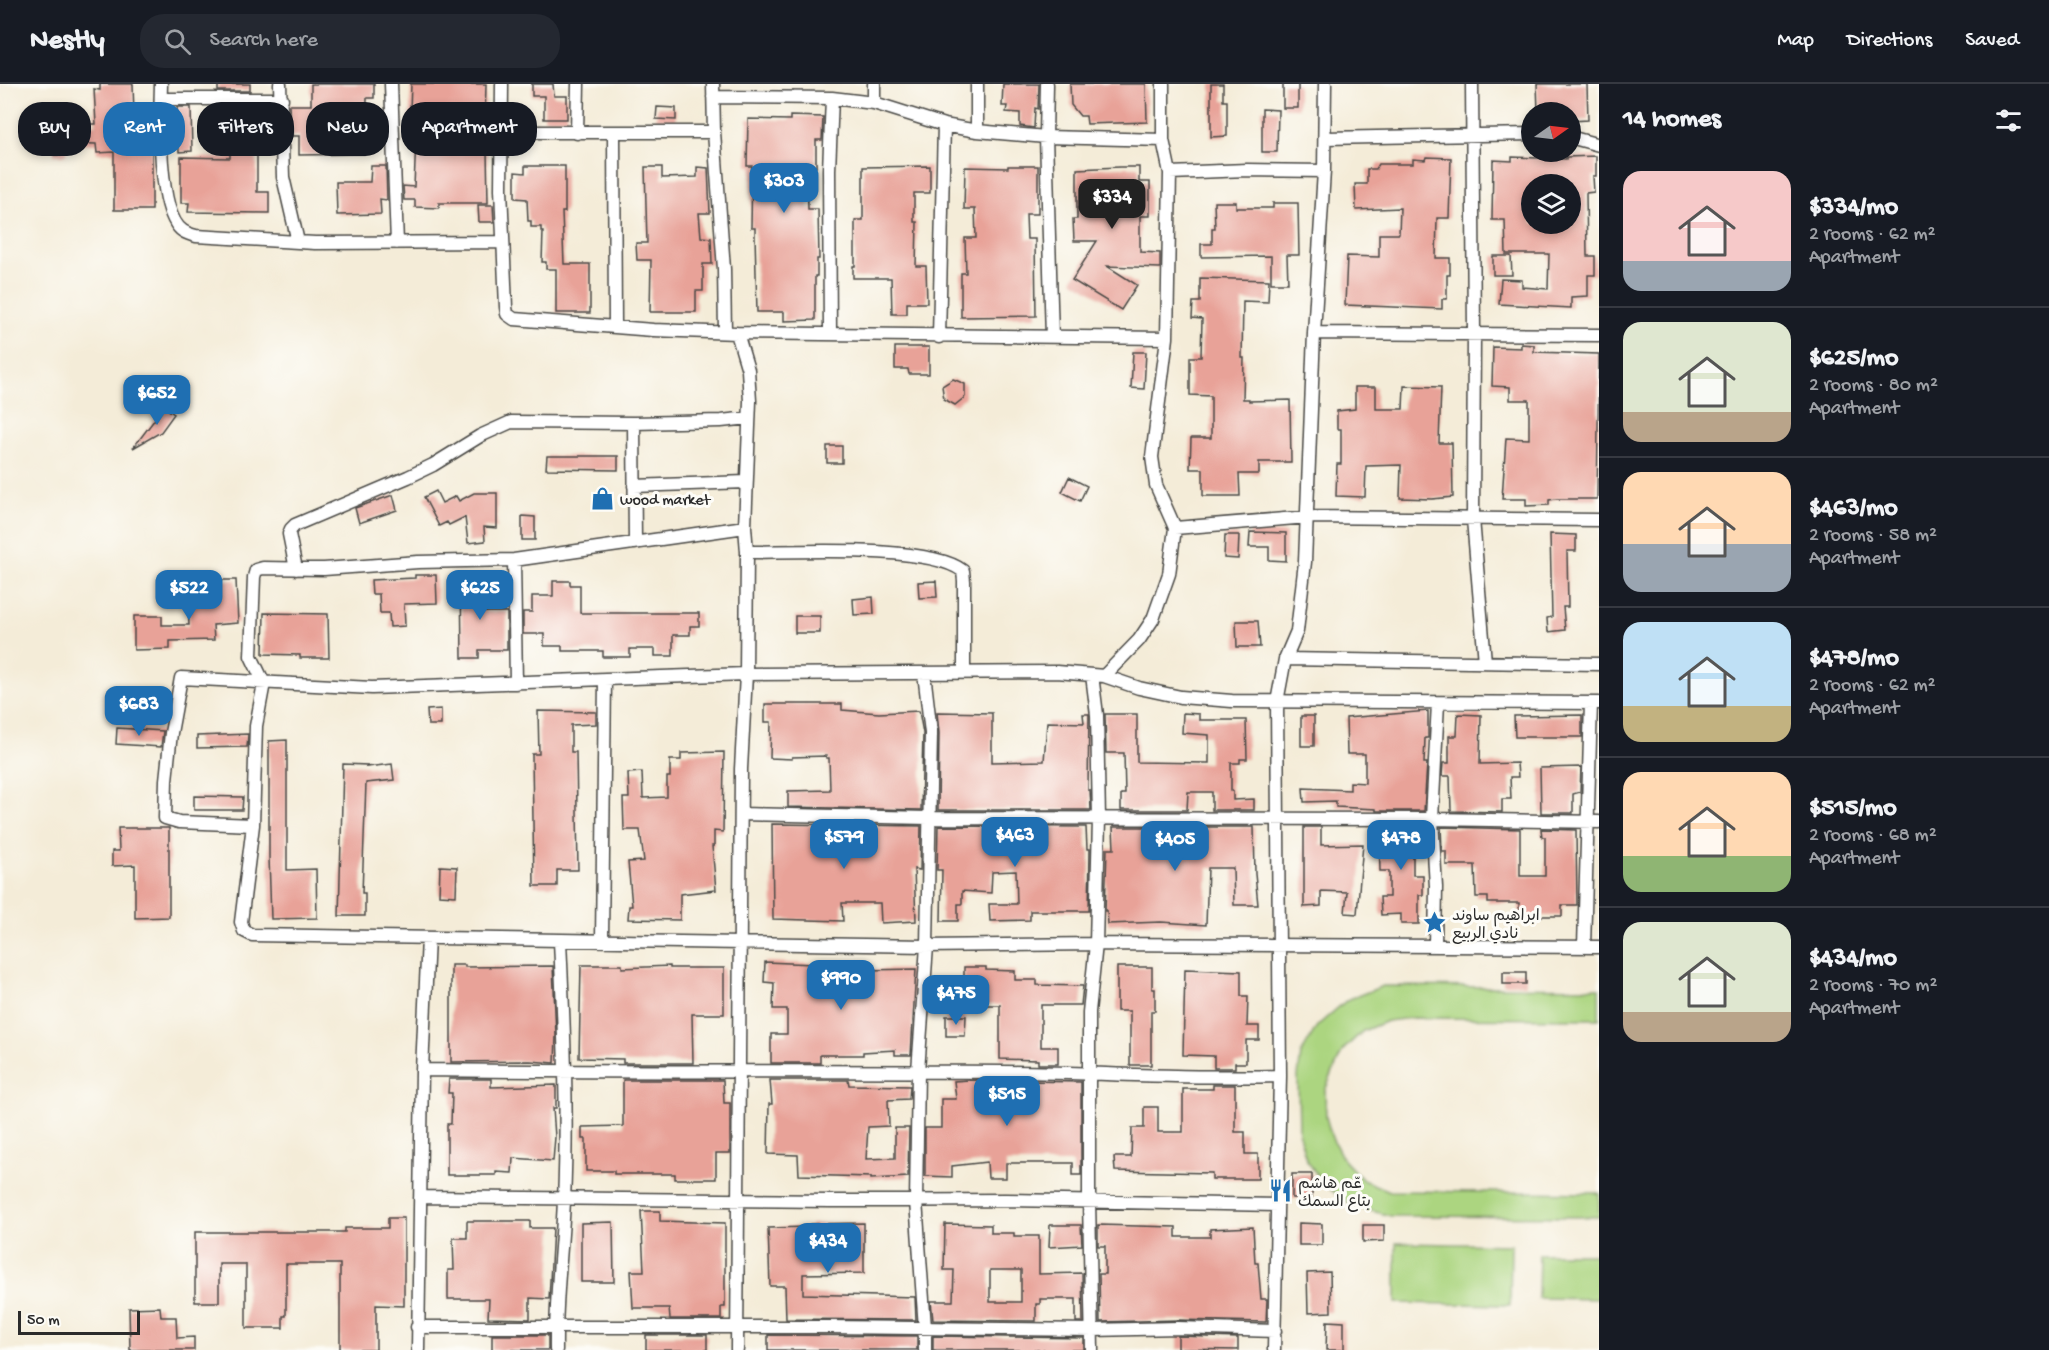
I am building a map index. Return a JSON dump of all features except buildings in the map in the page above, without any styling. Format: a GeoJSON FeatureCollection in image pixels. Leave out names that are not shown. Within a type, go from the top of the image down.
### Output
{"type":"FeatureCollection","features":[{"type":"Feature","properties":{"kind":"street"},"geometry":{"type":"LineString","coordinates":[[161,84],[160,153],[165,190],[175,222],[183,231],[196,236],[298,242],[503,242]]}},
{"type":"Feature","properties":{"kind":"street"},"geometry":{"type":"LineString","coordinates":[[280,84],[282,177],[298,242]]}},
{"type":"Feature","properties":{"kind":"street"},"geometry":{"type":"LineString","coordinates":[[391,84],[397,243]]}},
{"type":"Feature","properties":{"kind":"street"},"geometry":{"type":"LineString","coordinates":[[501,84],[501,102]]}},
{"type":"Feature","properties":{"kind":"street"},"geometry":{"type":"LineString","coordinates":[[577,133],[578,84]]}},
{"type":"Feature","properties":{"kind":"street"},"geometry":{"type":"LineString","coordinates":[[874,84],[874,103]]}},
{"type":"Feature","properties":{"kind":"street"},"geometry":{"type":"LineString","coordinates":[[977,84],[977,131]]}},
{"type":"Feature","properties":{"kind":"street"},"geometry":{"type":"LineString","coordinates":[[1047,84],[1046,137],[1052,337]]}},
{"type":"Feature","properties":{"kind":"street"},"geometry":{"type":"LineString","coordinates":[[1092,1350],[1088,1075],[1089,1012],[1096,944],[1100,819],[1098,675],[1139,640],[1153,619],[1169,574],[1175,528],[1156,484],[1152,457],[1167,338],[1170,172],[1163,140],[1163,84]]}},
{"type":"Feature","properties":{"kind":"street"},"geometry":{"type":"LineString","coordinates":[[1274,1350],[1280,1076],[1277,702],[1286,659],[1297,631],[1305,562],[1314,333],[1324,171],[1325,84]]}},
{"type":"Feature","properties":{"kind":"street"},"geometry":{"type":"LineString","coordinates":[[1472,84],[1474,134],[1473,519],[1485,662]]}},
{"type":"Feature","properties":{"kind":"street"},"geometry":{"type":"LineString","coordinates":[[737,1350],[740,1200],[742,715],[746,674],[747,552],[745,527],[749,418],[748,370],[731,333],[722,245],[713,90],[874,103],[944,125],[977,131],[1046,137],[1163,140]]}},
{"type":"Feature","properties":{"kind":"street"},"geometry":{"type":"LineString","coordinates":[[830,334],[829,170],[832,98]]}},
{"type":"Feature","properties":{"kind":"street"},"geometry":{"type":"LineString","coordinates":[[161,99],[282,99]]}},
{"type":"Feature","properties":{"kind":"street"},"geometry":{"type":"LineString","coordinates":[[939,337],[944,125]]}},
{"type":"Feature","properties":{"kind":"street"},"geometry":{"type":"LineString","coordinates":[[537,132],[714,132]]}},
{"type":"Feature","properties":{"kind":"street"},"geometry":{"type":"LineString","coordinates":[[614,133],[615,327]]}},
{"type":"Feature","properties":{"kind":"street"},"geometry":{"type":"LineString","coordinates":[[1325,138],[1521,134]]}},
{"type":"Feature","properties":{"kind":"street"},"geometry":{"type":"LineString","coordinates":[[1581,140],[1599,145]]}},
{"type":"Feature","properties":{"kind":"street"},"geometry":{"type":"LineString","coordinates":[[501,156],[506,308],[507,314],[514,319],[731,333],[1167,338]]}},
{"type":"Feature","properties":{"kind":"street"},"geometry":{"type":"LineString","coordinates":[[1170,172],[1324,171]]}},
{"type":"Feature","properties":{"kind":"street"},"geometry":{"type":"LineString","coordinates":[[1314,333],[1599,335]]}},
{"type":"Feature","properties":{"kind":"street"},"geometry":{"type":"LineString","coordinates":[[296,569],[289,534],[295,525],[433,465],[499,426],[522,421],[634,423],[749,418]]}},
{"type":"Feature","properties":{"kind":"street"},"geometry":{"type":"LineString","coordinates":[[634,423],[635,543]]}},
{"type":"Feature","properties":{"kind":"street"},"geometry":{"type":"LineString","coordinates":[[634,486],[746,482]]}},
{"type":"Feature","properties":{"kind":"street"},"geometry":{"type":"LineString","coordinates":[[1175,528],[1308,517],[1599,520]]}},
{"type":"Feature","properties":{"kind":"street"},"geometry":{"type":"LineString","coordinates":[[745,527],[514,560],[256,570],[253,587],[251,656],[264,683],[256,726],[253,825],[241,922],[244,931],[252,935],[927,946],[1096,944],[1599,947]]}},
{"type":"Feature","properties":{"kind":"street"},"geometry":{"type":"LineString","coordinates":[[747,552],[862,552],[912,555],[954,564],[963,571],[964,581],[964,672]]}},
{"type":"Feature","properties":{"kind":"street"},"geometry":{"type":"LineString","coordinates":[[514,560],[516,683]]}},
{"type":"Feature","properties":{"kind":"street"},"geometry":{"type":"LineString","coordinates":[[1286,659],[1599,664]]}},
{"type":"Feature","properties":{"kind":"street"},"geometry":{"type":"LineString","coordinates":[[253,825],[178,822],[165,818],[171,733],[181,678],[372,688],[746,674],[1057,672],[1098,675],[1181,698],[1232,702],[1595,703],[1594,822],[1584,947]]}},
{"type":"Feature","properties":{"kind":"street"},"geometry":{"type":"LineString","coordinates":[[924,673],[931,733],[927,946],[918,1071],[916,1201],[925,1350]]}},
{"type":"Feature","properties":{"kind":"street"},"geometry":{"type":"LineString","coordinates":[[602,940],[605,679]]}},
{"type":"Feature","properties":{"kind":"street"},"geometry":{"type":"LineString","coordinates":[[1435,946],[1436,887],[1432,819],[1438,703]]}},
{"type":"Feature","properties":{"kind":"street"},"geometry":{"type":"LineString","coordinates":[[741,814],[928,818],[1277,818],[1594,822]]}},
{"type":"Feature","properties":{"kind":"street"},"geometry":{"type":"LineString","coordinates":[[418,1350],[422,1070],[428,938]]}},
{"type":"Feature","properties":{"kind":"street"},"geometry":{"type":"LineString","coordinates":[[556,1350],[565,1200],[566,1071],[560,941]]}},
{"type":"Feature","properties":{"kind":"street"},"geometry":{"type":"LineString","coordinates":[[422,1070],[1006,1071],[1225,1078],[1280,1076]]}},
{"type":"Feature","properties":{"kind":"street"},"geometry":{"type":"LineString","coordinates":[[420,1197],[565,1200],[1089,1200],[1277,1205]]}},
{"type":"Feature","properties":{"kind":"street"},"geometry":{"type":"LineString","coordinates":[[417,1327],[1093,1330],[1178,1328],[1275,1331]]}},
{"type":"Feature","properties":{"kind":"green space"},"geometry":{"type":"Polygon","coordinates":[[[1383,986],[1599,988],[1599,1019],[1412,1018],[1387,1021],[1363,1031],[1343,1050],[1325,1090],[1326,1117],[1332,1138],[1343,1159],[1363,1180],[1389,1191],[1599,1193],[1599,1217],[1391,1216],[1353,1206],[1324,1185],[1306,1159],[1299,1134],[1298,1076],[1301,1054],[1317,1026],[1347,1000],[1383,986]]]}},
{"type":"Feature","properties":{"kind":"green space"},"geometry":{"type":"Polygon","coordinates":[[[1396,1243],[1511,1245],[1510,1305],[1396,1303],[1396,1243]]]}},
{"type":"Feature","properties":{"kind":"green space"},"geometry":{"type":"Polygon","coordinates":[[[1539,1254],[1599,1254],[1599,1299],[1538,1298],[1539,1254]]]}},
{"type":"Feature","properties":{"kind":"place","name":"wood market"},"geometry":{"type":"Point","coordinates":[602,498]}},
{"type":"Feature","properties":{"kind":"place","name":"ابراهيم ساوند نادي الربيع"},"geometry":{"type":"Point","coordinates":[1434,923]}},
{"type":"Feature","properties":{"kind":"place","name":"عّم هاشم بتاع السمك"},"geometry":{"type":"Point","coordinates":[1280,1191]}}]}
